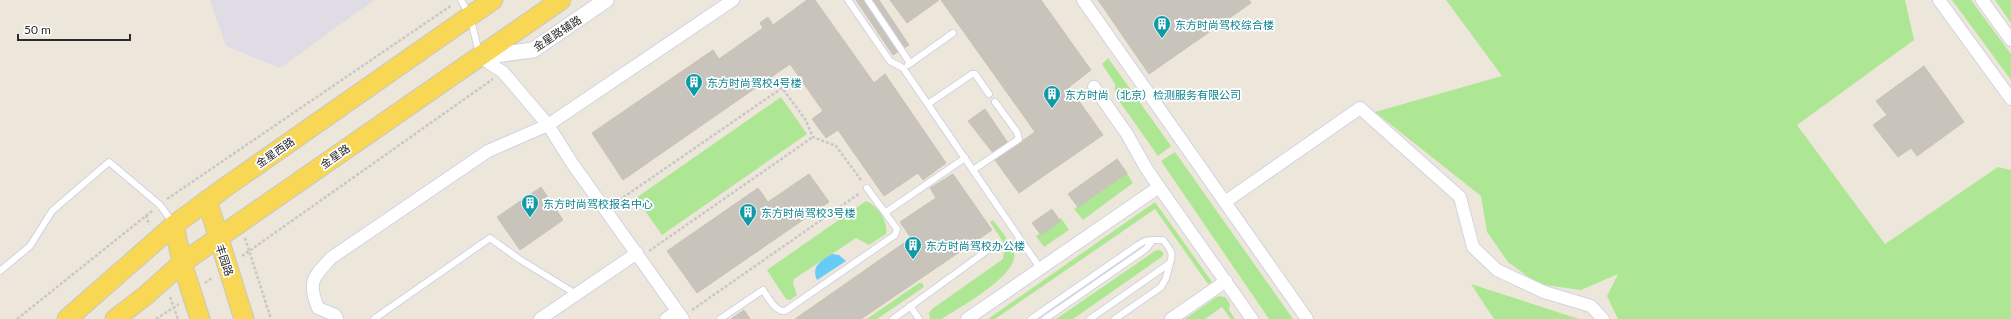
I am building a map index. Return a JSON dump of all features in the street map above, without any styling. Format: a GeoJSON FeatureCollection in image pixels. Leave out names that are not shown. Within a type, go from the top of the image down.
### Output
{"type":"FeatureCollection","features":[{"type":"Feature","properties":{"kind":"main road","name":"金星西路"},"geometry":{"type":"LineString","coordinates":[[67,319],[174,225],[207,200],[466,8],[493,0]]}},
{"type":"Feature","properties":{"kind":"main road","name":"金星路"},"geometry":{"type":"LineString","coordinates":[[115,319],[146,296],[182,263],[561,0]]}},
{"type":"Feature","properties":{"kind":"main road","name":"丰园路"},"geometry":{"type":"LineString","coordinates":[[207,200],[244,319]]}},
{"type":"Feature","properties":{"kind":"main road"},"geometry":{"type":"LineString","coordinates":[[174,225],[182,263],[200,319]]}},
{"type":"Feature","properties":{"kind":"main road"},"geometry":{"type":"LineString","coordinates":[[62,319],[86,302]]}},
{"type":"Feature","properties":{"kind":"street","name":"金星路辅路"},"geometry":{"type":"LineString","coordinates":[[480,57],[533,50],[606,0]]}},
{"type":"Feature","properties":{"kind":"street"},"geometry":{"type":"LineString","coordinates":[[337,319],[335,314],[318,308],[311,292],[315,276],[331,258],[488,152],[548,125],[733,0]]}},
{"type":"Feature","properties":{"kind":"street"},"geometry":{"type":"LineString","coordinates":[[1083,0],[1307,319]]}},
{"type":"Feature","properties":{"kind":"street"},"geometry":{"type":"LineString","coordinates":[[1939,0],[2011,99]]}},
{"type":"Feature","properties":{"kind":"street"},"geometry":{"type":"LineString","coordinates":[[1982,0],[2011,40]]}},
{"type":"Feature","properties":{"kind":"street"},"geometry":{"type":"LineString","coordinates":[[480,57],[503,72],[548,125],[681,316],[666,319]]}},
{"type":"Feature","properties":{"kind":"street"},"geometry":{"type":"LineString","coordinates":[[1094,87],[1127,134],[1146,168],[1252,319]]}},
{"type":"Feature","properties":{"kind":"street"},"geometry":{"type":"LineString","coordinates":[[1225,202],[1360,108],[1460,197],[1473,247],[1497,270],[1544,292],[1591,306],[1603,319]]}},
{"type":"Feature","properties":{"kind":"street"},"geometry":{"type":"LineString","coordinates":[[967,319],[1159,187]]}},
{"type":"Feature","properties":{"kind":"street"},"geometry":{"type":"LineString","coordinates":[[540,319],[576,294],[638,256]]}},
{"type":"Feature","properties":{"kind":"street"},"geometry":{"type":"LineString","coordinates":[[1171,319],[1226,281]]}},
{"type":"Feature","properties":{"kind":"lane"},"geometry":{"type":"LineString","coordinates":[[848,0],[890,61],[903,68],[1040,268]]}},
{"type":"Feature","properties":{"kind":"lane"},"geometry":{"type":"LineString","coordinates":[[868,0],[910,63]]}},
{"type":"Feature","properties":{"kind":"lane"},"geometry":{"type":"LineString","coordinates":[[466,8],[480,57]]}},
{"type":"Feature","properties":{"kind":"lane"},"geometry":{"type":"LineString","coordinates":[[903,68],[953,33]]}},
{"type":"Feature","properties":{"kind":"lane"},"geometry":{"type":"LineString","coordinates":[[928,104],[980,68]]}},
{"type":"Feature","properties":{"kind":"lane"},"geometry":{"type":"LineString","coordinates":[[972,74],[975,74],[990,94]]}},
{"type":"Feature","properties":{"kind":"lane"},"geometry":{"type":"LineString","coordinates":[[973,170],[1019,139],[1017,132],[995,102]]}},
{"type":"Feature","properties":{"kind":"lane"},"geometry":{"type":"LineString","coordinates":[[886,212],[965,158]]}},
{"type":"Feature","properties":{"kind":"lane"},"geometry":{"type":"LineString","coordinates":[[0,271],[30,246],[52,211],[109,162],[160,205],[174,225]]}},
{"type":"Feature","properties":{"kind":"lane"},"geometry":{"type":"LineString","coordinates":[[720,319],[763,290],[776,308],[785,311],[895,235],[897,229],[867,188]]}},
{"type":"Feature","properties":{"kind":"lane"},"geometry":{"type":"LineString","coordinates":[[374,319],[490,238],[519,259],[576,294]]}},
{"type":"Feature","properties":{"kind":"lane"},"geometry":{"type":"LineString","coordinates":[[1045,319],[1146,248],[1153,240]]}},
{"type":"Feature","properties":{"kind":"lane"},"geometry":{"type":"LineString","coordinates":[[1031,319],[1138,245],[1145,241],[1163,240],[1170,248],[1173,256],[1166,278],[1161,287],[1115,319]]}},
{"type":"Feature","properties":{"kind":"lane"},"geometry":{"type":"LineString","coordinates":[[893,319],[992,247]]}},
{"type":"Feature","properties":{"kind":"lane"},"geometry":{"type":"LineString","coordinates":[[1090,319],[1170,263]]}},
{"type":"Feature","properties":{"kind":"lane"},"geometry":{"type":"LineString","coordinates":[[910,306],[919,319]]}},
{"type":"Feature","properties":{"kind":"path"},"geometry":{"type":"LineString","coordinates":[[17,319],[160,205],[452,4]]}},
{"type":"Feature","properties":{"kind":"path"},"geometry":{"type":"LineString","coordinates":[[156,319],[227,266],[503,72]]}},
{"type":"Feature","properties":{"kind":"path"},"geometry":{"type":"LineString","coordinates":[[606,210],[782,88],[805,119],[813,137],[836,146],[867,188],[681,316]]}},
{"type":"Feature","properties":{"kind":"path"},"geometry":{"type":"LineString","coordinates":[[638,256],[813,137]]}},
{"type":"Feature","properties":{"kind":"shaded area"},"geometry":{"type":"Polygon","coordinates":[[[210,0],[374,0],[280,68],[226,46],[210,0]]]}},
{"type":"Feature","properties":{"kind":"green space"},"geometry":{"type":"Polygon","coordinates":[[[1446,0],[1905,0],[1914,40],[1797,125],[1885,244],[1998,167],[2011,170],[2011,319],[1618,319],[1607,296],[1618,274],[1581,290],[1538,284],[1508,262],[1487,232],[1481,196],[1375,112],[1502,76],[1446,0]]]}},
{"type":"Feature","properties":{"kind":"green space"},"geometry":{"type":"Polygon","coordinates":[[[1952,0],[1971,0],[2011,54],[2011,80],[1952,0]]]}},
{"type":"Feature","properties":{"kind":"green space"},"geometry":{"type":"Polygon","coordinates":[[[1995,0],[2011,0],[2011,23],[1995,0]]]}},
{"type":"Feature","properties":{"kind":"green space"},"geometry":{"type":"Polygon","coordinates":[[[1108,58],[1171,146],[1158,156],[1115,95],[1115,84],[1102,64],[1108,58]]]}},
{"type":"Feature","properties":{"kind":"green space"},"geometry":{"type":"Polygon","coordinates":[[[781,97],[807,134],[662,235],[636,198],[781,97]]]}},
{"type":"Feature","properties":{"kind":"green space"},"geometry":{"type":"Polygon","coordinates":[[[1175,152],[1293,319],[1269,319],[1161,161],[1175,152]]]}},
{"type":"Feature","properties":{"kind":"green space"},"geometry":{"type":"Polygon","coordinates":[[[1127,173],[1133,183],[1083,220],[1074,209],[1127,173]]]}},
{"type":"Feature","properties":{"kind":"green space"},"geometry":{"type":"Polygon","coordinates":[[[866,201],[874,206],[881,214],[886,224],[886,234],[869,245],[856,238],[794,279],[793,283],[797,295],[790,300],[786,299],[767,270],[866,201]]]}},
{"type":"Feature","properties":{"kind":"green space"},"geometry":{"type":"Polygon","coordinates":[[[1155,202],[1212,282],[1208,284],[1155,209],[995,319],[988,319],[1155,202]]]}},
{"type":"Feature","properties":{"kind":"green space"},"geometry":{"type":"Polygon","coordinates":[[[1061,218],[1069,230],[1044,247],[1036,236],[1061,218]]]}},
{"type":"Feature","properties":{"kind":"green space"},"geometry":{"type":"Polygon","coordinates":[[[993,220],[1007,239],[1014,252],[1013,261],[1008,270],[999,280],[974,299],[942,319],[930,319],[929,313],[932,309],[1003,259],[1005,245],[990,222],[993,220]]]}},
{"type":"Feature","properties":{"kind":"green space"},"geometry":{"type":"Polygon","coordinates":[[[1159,250],[1163,252],[1163,256],[1073,319],[1056,319],[1155,251],[1159,250]]]}},
{"type":"Feature","properties":{"kind":"green space"},"geometry":{"type":"Polygon","coordinates":[[[919,283],[922,283],[924,287],[877,319],[867,319],[919,283]]]}},
{"type":"Feature","properties":{"kind":"green space"},"geometry":{"type":"Polygon","coordinates":[[[1471,284],[1579,319],[1494,319],[1471,284]]]}},
{"type":"Feature","properties":{"kind":"green space"},"geometry":{"type":"Polygon","coordinates":[[[1218,296],[1225,297],[1230,304],[1229,310],[1235,319],[1231,319],[1222,307],[1205,319],[1185,319],[1218,296]]]}},
{"type":"Feature","properties":{"kind":"water"},"geometry":{"type":"Polygon","coordinates":[[[832,254],[839,255],[846,261],[817,280],[815,275],[816,267],[832,254]]]}},
{"type":"Feature","properties":{"kind":"building","name":"东方时尚驾校4号楼"},"geometry":{"type":"Polygon","coordinates":[[[807,0],[815,0],[874,83],[885,74],[946,163],[923,180],[918,173],[884,196],[838,130],[826,138],[812,119],[823,111],[790,64],[623,180],[592,133],[713,50],[719,59],[763,28],[760,23],[768,17],[773,25],[807,0]]]}},
{"type":"Feature","properties":{"kind":"building"},"geometry":{"type":"Polygon","coordinates":[[[856,0],[879,0],[909,45],[893,55],[856,0]]]}},
{"type":"Feature","properties":{"kind":"building"},"geometry":{"type":"Polygon","coordinates":[[[890,0],[939,0],[907,23],[890,0]]]}},
{"type":"Feature","properties":{"kind":"building","name":"东方时尚（北京）检测服务有限公司"},"geometry":{"type":"Polygon","coordinates":[[[941,0],[1041,0],[1091,70],[1069,87],[1103,135],[1019,193],[995,160],[1035,132],[941,0]]]}},
{"type":"Feature","properties":{"kind":"building","name":"东方时尚驾校综合楼"},"geometry":{"type":"Polygon","coordinates":[[[1098,0],[1249,0],[1251,3],[1149,74],[1098,0]]]}},
{"type":"Feature","properties":{"kind":"building"},"geometry":{"type":"Polygon","coordinates":[[[1924,66],[1964,122],[1917,156],[1911,148],[1898,157],[1873,125],[1887,115],[1876,101],[1924,66]]]}},
{"type":"Feature","properties":{"kind":"building"},"geometry":{"type":"Polygon","coordinates":[[[985,109],[1008,143],[993,153],[968,121],[985,109]]]}},
{"type":"Feature","properties":{"kind":"building"},"geometry":{"type":"Polygon","coordinates":[[[1117,159],[1127,173],[1078,207],[1068,194],[1117,159]]]}},
{"type":"Feature","properties":{"kind":"building","name":"东方时尚驾校3号楼"},"geometry":{"type":"Polygon","coordinates":[[[809,174],[829,202],[697,293],[667,251],[758,188],[768,202],[809,174]]]}},
{"type":"Feature","properties":{"kind":"building","name":"东方时尚驾校办公楼"},"geometry":{"type":"Polygon","coordinates":[[[953,174],[992,230],[861,319],[795,319],[911,238],[900,222],[936,198],[930,188],[953,174]]]}},
{"type":"Feature","properties":{"kind":"building","name":"东方时尚驾校报名中心"},"geometry":{"type":"Polygon","coordinates":[[[541,187],[563,220],[520,250],[497,217],[541,187]]]}},
{"type":"Feature","properties":{"kind":"building"},"geometry":{"type":"Polygon","coordinates":[[[1052,209],[1060,221],[1041,235],[1032,223],[1052,209]]]}},
{"type":"Feature","properties":{"kind":"building"},"geometry":{"type":"Polygon","coordinates":[[[744,310],[750,319],[731,319],[744,310]]]}},
{"type":"Feature","properties":{"kind":"place","name":"东方时尚驾校综合楼"},"geometry":{"type":"Point","coordinates":[1162,39]}},
{"type":"Feature","properties":{"kind":"place","name":"东方时尚驾校4号楼"},"geometry":{"type":"Point","coordinates":[694,97]}},
{"type":"Feature","properties":{"kind":"place","name":"东方时尚（北京）检测服务有限公司"},"geometry":{"type":"Point","coordinates":[1052,109]}},
{"type":"Feature","properties":{"kind":"place","name":"东方时尚驾校报名中心"},"geometry":{"type":"Point","coordinates":[530,218]}},
{"type":"Feature","properties":{"kind":"place","name":"东方时尚驾校3号楼"},"geometry":{"type":"Point","coordinates":[748,227]}},
{"type":"Feature","properties":{"kind":"place","name":"东方时尚驾校办公楼"},"geometry":{"type":"Point","coordinates":[913,260]}}]}
